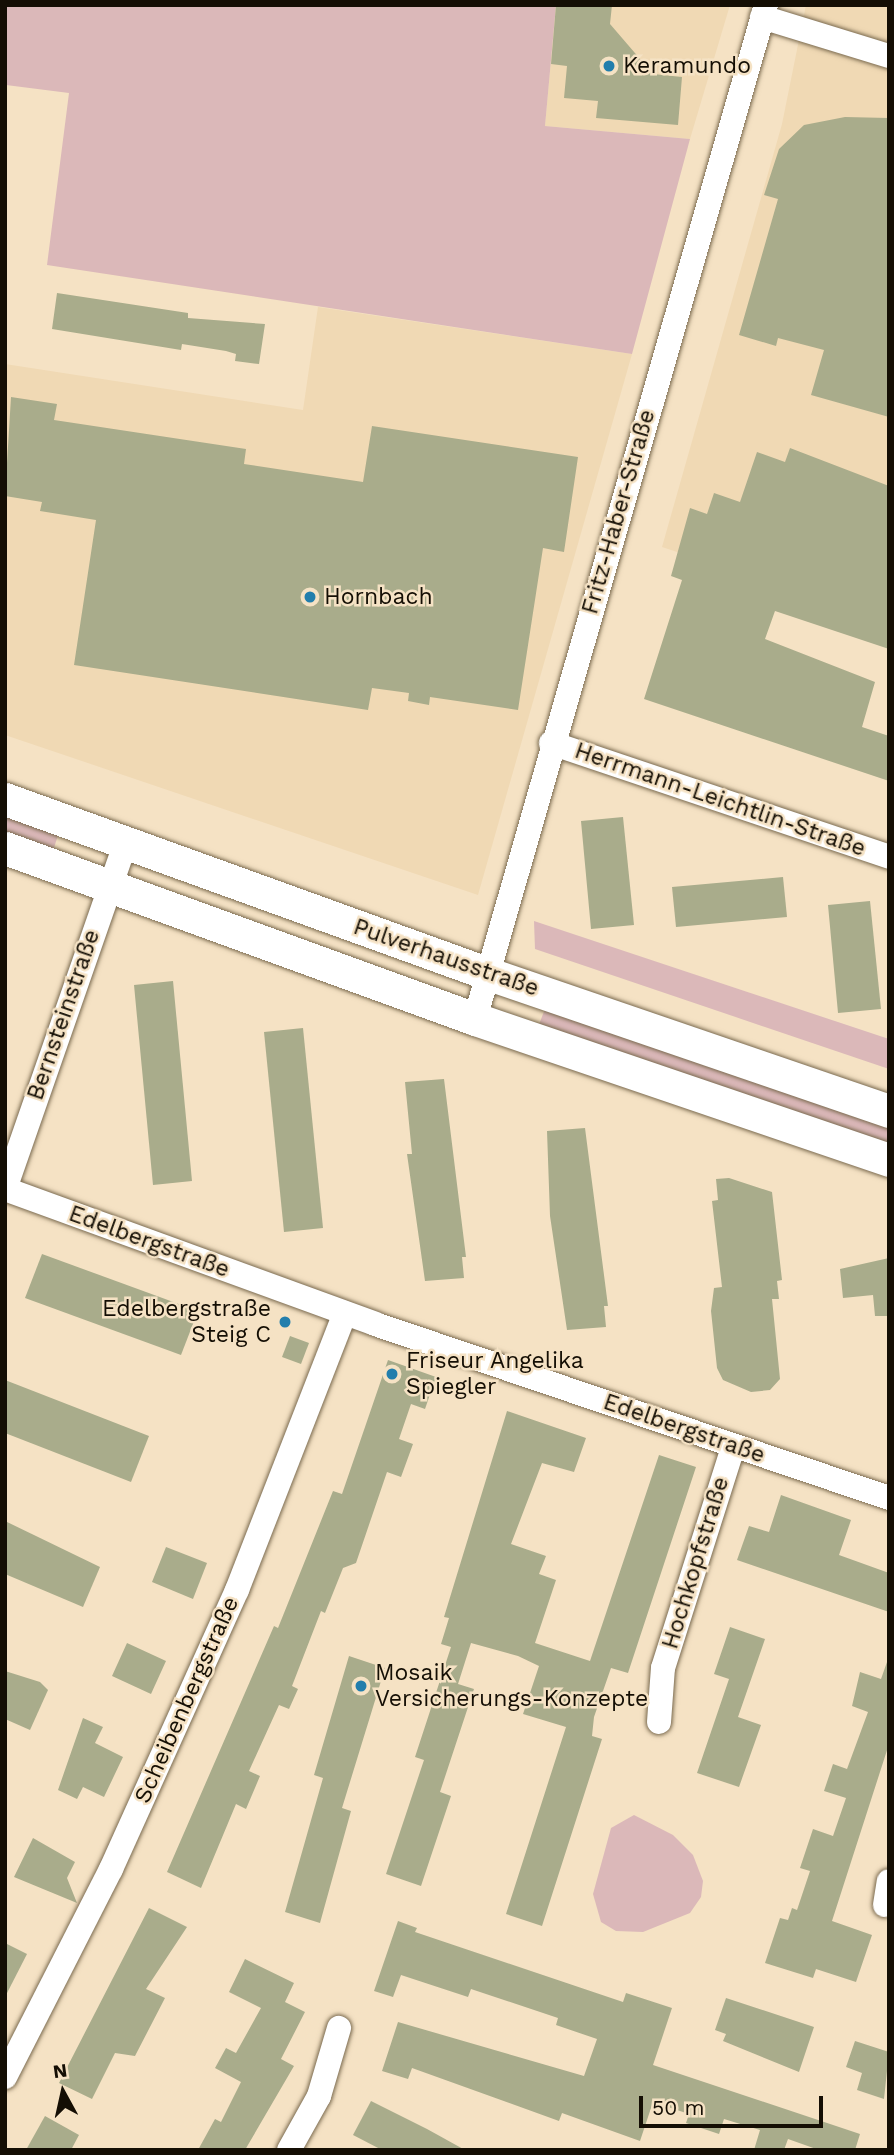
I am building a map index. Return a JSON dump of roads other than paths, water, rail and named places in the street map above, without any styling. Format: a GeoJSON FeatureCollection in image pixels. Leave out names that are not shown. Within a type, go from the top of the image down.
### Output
{"type":"FeatureCollection","features":[{"type":"Feature","properties":{"kind":"main road","name":"Pulverhausstraße"},"geometry":{"type":"LineString","coordinates":[[5,799],[489,974],[889,1111]]}},
{"type":"Feature","properties":{"kind":"main road","name":"Pulverhausstraße"},"geometry":{"type":"LineString","coordinates":[[5,848],[475,1019],[889,1160]]}},
{"type":"Feature","properties":{"kind":"street"},"geometry":{"type":"LineString","coordinates":[[764,11],[889,55]]}},
{"type":"Feature","properties":{"kind":"street","name":"Fritz-Haber-Straße"},"geometry":{"type":"LineString","coordinates":[[475,1019],[551,743],[764,11]]}},
{"type":"Feature","properties":{"kind":"street","name":"Herrmann-Leichtlin-Straße"},"geometry":{"type":"LineString","coordinates":[[551,743],[889,857]]}},
{"type":"Feature","properties":{"kind":"street","name":"Bernsteinstraße"},"geometry":{"type":"LineString","coordinates":[[5,1189],[126,842]]}},
{"type":"Feature","properties":{"kind":"street","name":"Edelbergstraße"},"geometry":{"type":"LineString","coordinates":[[5,1189],[345,1313],[889,1498]]}},
{"type":"Feature","properties":{"kind":"street","name":"Scheibenbergstraße"},"geometry":{"type":"LineString","coordinates":[[5,2077],[111,1869],[231,1603],[345,1313]]}},
{"type":"Feature","properties":{"kind":"street","name":"Hochkopfstraße"},"geometry":{"type":"LineString","coordinates":[[659,1722],[663,1668],[733,1447]]}},
{"type":"Feature","properties":{"kind":"street"},"geometry":{"type":"LineString","coordinates":[[289,2150],[319,2096],[339,2028]]}},
{"type":"Feature","properties":{"kind":"place","name":"Keramundo"},"geometry":{"type":"Point","coordinates":[609,66]}},
{"type":"Feature","properties":{"kind":"place","name":"Hornbach"},"geometry":{"type":"Point","coordinates":[310,597]}},
{"type":"Feature","properties":{"kind":"place","name":"Edelbergstraße Steig C"},"geometry":{"type":"Point","coordinates":[285,1322]}},
{"type":"Feature","properties":{"kind":"place","name":"Friseur Angelika Spiegler"},"geometry":{"type":"Point","coordinates":[392,1374]}},
{"type":"Feature","properties":{"kind":"place","name":"Mosaik Versicherungs-Konzepte"},"geometry":{"type":"Point","coordinates":[361,1686]}}]}
